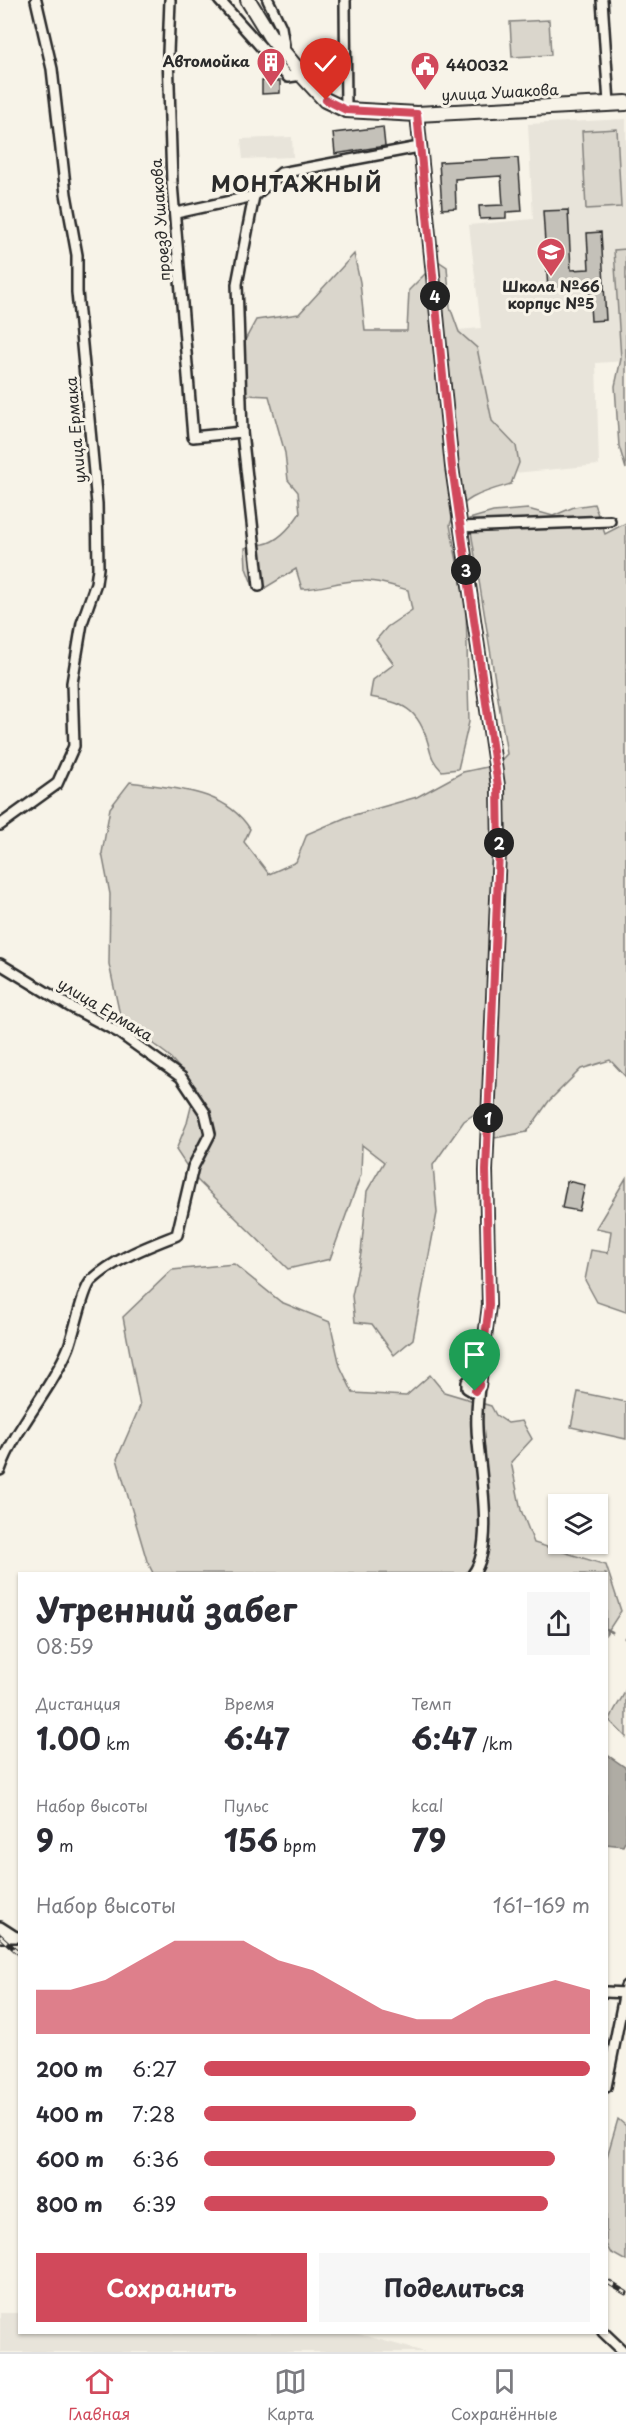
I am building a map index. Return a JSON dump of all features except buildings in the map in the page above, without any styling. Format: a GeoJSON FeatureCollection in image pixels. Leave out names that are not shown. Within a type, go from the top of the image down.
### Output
{"type":"FeatureCollection","features":[{"type":"Feature","properties":{"kind":"main road","name":"улица Ушакова"},"geometry":{"type":"LineString","coordinates":[[252,6],[270,36],[302,75],[326,100],[346,110],[417,114],[626,103]]}},
{"type":"Feature","properties":{"kind":"street","name":"улица Ермака"},"geometry":{"type":"LineString","coordinates":[[0,825],[57,784],[74,746],[72,683],[82,623],[96,583],[98,568],[98,504],[77,292],[77,255],[66,194],[52,69],[36,0]]}},
{"type":"Feature","properties":{"kind":"street","name":"проезд Ушакова"},"geometry":{"type":"LineString","coordinates":[[170,0],[168,53],[171,162],[193,437],[242,432]]}},
{"type":"Feature","properties":{"kind":"street"},"geometry":{"type":"LineString","coordinates":[[219,0],[288,77],[302,75]]}},
{"type":"Feature","properties":{"kind":"street"},"geometry":{"type":"LineString","coordinates":[[268,0],[281,27],[285,45],[283,48],[270,36]]}},
{"type":"Feature","properties":{"kind":"street"},"geometry":{"type":"LineString","coordinates":[[345,0],[346,110]]}},
{"type":"Feature","properties":{"kind":"street"},"geometry":{"type":"LineString","coordinates":[[602,0],[609,103]]}},
{"type":"Feature","properties":{"kind":"street"},"geometry":{"type":"LineString","coordinates":[[232,13],[249,25],[254,24],[252,6]]}},
{"type":"Feature","properties":{"kind":"street"},"geometry":{"type":"LineString","coordinates":[[417,114],[460,527],[498,786],[499,842],[486,1171],[489,1305],[480,1371],[476,1426],[485,1527],[484,1551],[474,1572]]}},
{"type":"Feature","properties":{"kind":"street"},"geometry":{"type":"LineString","coordinates":[[176,213],[254,196],[281,173],[419,147]]}},
{"type":"Feature","properties":{"kind":"street"},"geometry":{"type":"LineString","coordinates":[[254,196],[237,284],[242,432],[259,586]]}},
{"type":"Feature","properties":{"kind":"street"},"geometry":{"type":"LineString","coordinates":[[460,527],[610,521]]}},
{"type":"Feature","properties":{"kind":"street","name":"улица Ермака"},"geometry":{"type":"LineString","coordinates":[[0,964],[69,1006],[118,1032],[181,1077],[205,1113],[210,1134],[193,1167],[177,1235],[122,1258],[89,1281],[70,1344],[59,1369],[6,1452],[0,1470]]}},
{"type":"Feature","properties":{"kind":"street"},"geometry":{"type":"LineString","coordinates":[[0,1928],[17,1937]]}},
{"type":"Feature","properties":{"kind":"street"},"geometry":{"type":"LineString","coordinates":[[0,1937],[17,1937]]}},
{"type":"Feature","properties":{"kind":"street"},"geometry":{"type":"LineString","coordinates":[[608,1992],[625,1991],[608,2077]]}},
{"type":"Feature","properties":{"kind":"street"},"geometry":{"type":"LineString","coordinates":[[605,2334],[624,2352]]}},
{"type":"Feature","properties":{"kind":"shaded area"},"geometry":{"type":"Polygon","coordinates":[[[549,20],[551,55],[512,57],[510,22],[549,20]]]}},
{"type":"Feature","properties":{"kind":"shaded area","name":"Школа №66 корпус №5"},"geometry":{"type":"Polygon","coordinates":[[[626,119],[626,361],[596,363],[599,465],[461,478],[446,331],[481,328],[469,225],[533,219],[528,124],[626,119]]]}},
{"type":"Feature","properties":{"kind":"shaded area"},"geometry":{"type":"Polygon","coordinates":[[[617,129],[621,207],[586,209],[582,131],[617,129]]]}},
{"type":"Feature","properties":{"kind":"shaded area"},"geometry":{"type":"Polygon","coordinates":[[[292,137],[293,157],[243,159],[241,139],[292,137]]]}},
{"type":"Feature","properties":{"kind":"shaded area"},"geometry":{"type":"Polygon","coordinates":[[[626,249],[626,469],[619,446],[615,386],[621,359],[614,250],[626,249]]]}},
{"type":"Feature","properties":{"kind":"shaded area"},"geometry":{"type":"Polygon","coordinates":[[[354,254],[360,282],[365,331],[407,331],[409,290],[438,261],[447,267],[450,307],[459,332],[477,348],[492,421],[516,446],[519,463],[511,484],[483,493],[466,502],[459,508],[450,525],[466,608],[469,722],[458,769],[442,771],[439,768],[433,758],[424,731],[408,709],[392,702],[370,697],[373,680],[394,664],[376,640],[387,627],[412,610],[408,590],[367,581],[302,589],[296,569],[260,591],[254,589],[246,568],[245,548],[275,540],[300,513],[298,492],[288,480],[285,453],[269,396],[245,395],[243,344],[256,320],[299,314],[354,254]]]}},
{"type":"Feature","properties":{"kind":"shaded area"},"geometry":{"type":"Polygon","coordinates":[[[594,504],[605,534],[626,523],[626,1077],[610,1060],[581,1069],[549,1101],[527,1132],[495,1138],[490,1121],[482,1109],[464,1121],[433,1165],[437,1213],[413,1339],[394,1355],[372,1324],[355,1322],[352,1296],[361,1253],[367,1191],[384,1162],[362,1145],[361,1174],[330,1259],[288,1269],[194,1177],[176,1150],[187,1123],[196,1087],[168,1055],[121,1020],[109,964],[110,894],[102,853],[110,808],[130,782],[180,789],[212,798],[239,815],[250,829],[244,842],[269,874],[296,862],[307,834],[347,817],[417,797],[463,772],[496,765],[507,754],[469,519],[493,512],[528,509],[553,516],[574,507],[594,504]]]}},
{"type":"Feature","properties":{"kind":"shaded area"},"geometry":{"type":"Polygon","coordinates":[[[626,1178],[626,1312],[597,1302],[585,1280],[591,1250],[608,1253],[611,1231],[596,1228],[626,1178]]]}},
{"type":"Feature","properties":{"kind":"shaded area"},"geometry":{"type":"Polygon","coordinates":[[[234,1264],[281,1302],[330,1322],[340,1366],[353,1393],[406,1396],[430,1375],[444,1392],[491,1406],[496,1415],[508,1423],[522,1421],[532,1439],[511,1462],[521,1510],[534,1543],[548,1547],[548,1554],[570,1554],[606,1565],[621,1611],[608,1631],[608,1572],[152,1572],[147,1561],[117,1459],[140,1406],[123,1317],[172,1270],[234,1264]]]}},
{"type":"Feature","properties":{"kind":"shaded area"},"geometry":{"type":"Polygon","coordinates":[[[578,1392],[626,1402],[626,1439],[571,1427],[578,1392]]]}},
{"type":"Feature","properties":{"kind":"shaded area"},"geometry":{"type":"Polygon","coordinates":[[[626,1689],[626,1737],[610,1721],[626,1689]]]}},
{"type":"Feature","properties":{"kind":"shaded area"},"geometry":{"type":"Polygon","coordinates":[[[608,1755],[626,1768],[626,1840],[623,1846],[608,1844],[608,1755]]]}},
{"type":"Feature","properties":{"kind":"shaded area"},"geometry":{"type":"Polygon","coordinates":[[[618,2119],[626,2126],[626,2261],[610,2252],[608,2248],[608,2153],[618,2119]]]}},
{"type":"Feature","properties":{"kind":"shaded area"},"geometry":{"type":"Polygon","coordinates":[[[0,2313],[18,2313],[18,2334],[359,2334],[425,2352],[0,2352],[0,2313]]]}},
{"type":"Feature","properties":{"kind":"waterway"},"geometry":{"type":"LineString","coordinates":[[608,1630],[612,1632]]}},
{"type":"Feature","properties":{"kind":"railway"},"geometry":{"type":"LineString","coordinates":[[0,1936],[18,1952]]}},
{"type":"Feature","properties":{"kind":"railway"},"geometry":{"type":"LineString","coordinates":[[608,2282],[626,2293]]}},
{"type":"Feature","properties":{"kind":"place","name":"Автомойка"},"geometry":{"type":"Point","coordinates":[271,88]}},
{"type":"Feature","properties":{"kind":"place","name":"440032"},"geometry":{"type":"Point","coordinates":[425,92]}},
{"type":"Feature","properties":{"kind":"place","name":"Школа №66 корпус №5"},"geometry":{"type":"Point","coordinates":[551,278]}},
{"type":"Feature","properties":{"kind":"district","name":"МОНТАЖНЫЙ"},"geometry":{"type":"Point","coordinates":[297,185]}},
{"type":"Feature","properties":{"kind":"route"},"geometry":{"type":"LineString","coordinates":[[326,100],[346,110],[417,114],[452,467],[498,786],[499,850],[495,989],[489,1059],[486,1171],[489,1305],[479,1386],[475,1391]]}}]}
